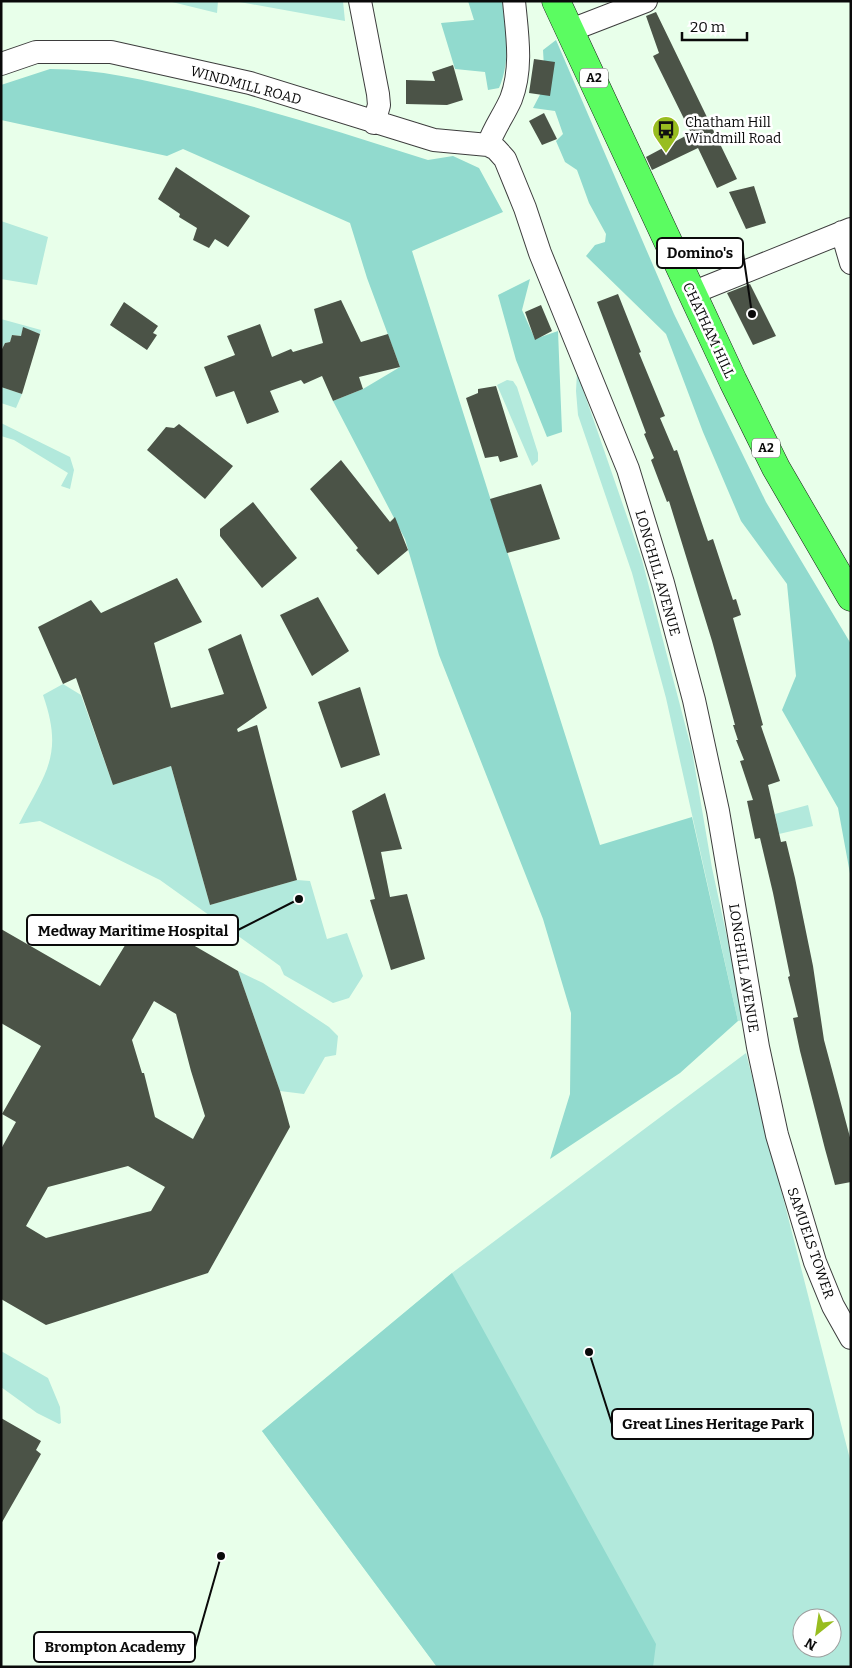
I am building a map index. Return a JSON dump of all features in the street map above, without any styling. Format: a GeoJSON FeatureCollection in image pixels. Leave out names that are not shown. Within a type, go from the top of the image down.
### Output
{"type":"FeatureCollection","features":[{"type":"Feature","properties":{"kind":"main road","name":"CHATHAM HILL"},"geometry":{"type":"LineString","coordinates":[[556,1],[776,468],[851,597]]}},
{"type":"Feature","properties":{"kind":"street"},"geometry":{"type":"LineString","coordinates":[[360,1],[378,94],[379,105],[374,122]]}},
{"type":"Feature","properties":{"kind":"street"},"geometry":{"type":"LineString","coordinates":[[488,145],[495,126],[510,102],[516,78],[518,42],[514,1]]}},
{"type":"Feature","properties":{"kind":"street"},"geometry":{"type":"LineString","coordinates":[[571,30],[646,1]]}},
{"type":"Feature","properties":{"kind":"street","name":"WINDMILL ROAD"},"geometry":{"type":"LineString","coordinates":[[1,64],[36,52],[111,52],[250,83],[434,140],[488,145]]}},
{"type":"Feature","properties":{"kind":"street","name":"LONGHILL AVENUE"},"geometry":{"type":"LineString","coordinates":[[488,145],[496,149],[505,159],[525,208],[540,253],[628,469],[663,582],[694,700],[718,811],[758,1046],[787,1173]]}},
{"type":"Feature","properties":{"kind":"street"},"geometry":{"type":"LineString","coordinates":[[692,293],[846,230],[851,263]]}},
{"type":"Feature","properties":{"kind":"street","name":"SAMUELS TOWER"},"geometry":{"type":"LineString","coordinates":[[787,1173],[818,1271],[837,1313],[851,1338]]}},
{"type":"Feature","properties":{"kind":"shaded area"},"geometry":{"type":"Polygon","coordinates":[[[169,1],[218,1],[217,13],[172,2],[169,1]]]}},
{"type":"Feature","properties":{"kind":"shaded area"},"geometry":{"type":"Polygon","coordinates":[[[234,1],[343,1],[345,21],[234,1]]]}},
{"type":"Feature","properties":{"kind":"shaded area"},"geometry":{"type":"Polygon","coordinates":[[[468,1],[502,1],[506,34],[506,56],[503,77],[499,88],[488,90],[485,72],[455,69],[441,23],[474,20],[468,1]]]}},
{"type":"Feature","properties":{"kind":"shaded area"},"geometry":{"type":"Polygon","coordinates":[[[556,40],[674,314],[766,502],[851,644],[851,879],[838,808],[782,710],[796,676],[787,584],[741,521],[703,432],[666,334],[586,256],[595,245],[605,242],[606,234],[589,203],[577,170],[565,162],[556,141],[563,134],[555,111],[533,108],[545,85],[543,50],[556,40]]]}},
{"type":"Feature","properties":{"kind":"shaded area"},"geometry":{"type":"Polygon","coordinates":[[[50,69],[104,73],[222,98],[428,160],[453,156],[479,168],[503,212],[412,251],[600,845],[692,817],[738,1021],[680,1073],[550,1159],[570,1094],[571,1013],[543,919],[439,655],[405,539],[333,401],[363,389],[400,367],[367,278],[350,223],[183,149],[167,156],[1,120],[1,85],[50,69]]]}},
{"type":"Feature","properties":{"kind":"shaded area"},"geometry":{"type":"Polygon","coordinates":[[[1,221],[48,237],[37,285],[1,279],[1,221]]]}},
{"type":"Feature","properties":{"kind":"shaded area"},"geometry":{"type":"Polygon","coordinates":[[[530,279],[522,310],[535,339],[558,331],[562,432],[547,437],[516,360],[498,295],[530,279]]]}},
{"type":"Feature","properties":{"kind":"shaded area"},"geometry":{"type":"Polygon","coordinates":[[[1,319],[41,330],[40,334],[23,328],[21,336],[12,335],[10,342],[5,343],[1,350],[1,319]]]}},
{"type":"Feature","properties":{"kind":"shaded area"},"geometry":{"type":"Polygon","coordinates":[[[577,372],[642,560],[692,751],[712,868],[745,1020],[738,1021],[666,698],[632,573],[578,415],[577,372]]]}},
{"type":"Feature","properties":{"kind":"shaded area"},"geometry":{"type":"Polygon","coordinates":[[[507,380],[513,381],[517,387],[538,453],[538,461],[532,466],[497,385],[507,380]]]}},
{"type":"Feature","properties":{"kind":"shaded area"},"geometry":{"type":"Polygon","coordinates":[[[1,387],[22,394],[16,408],[1,403],[1,387]]]}},
{"type":"Feature","properties":{"kind":"shaded area"},"geometry":{"type":"Polygon","coordinates":[[[1,423],[70,457],[74,470],[70,489],[61,486],[68,473],[14,440],[1,436],[1,423]]]}},
{"type":"Feature","properties":{"kind":"shaded area"},"geometry":{"type":"Polygon","coordinates":[[[63,684],[81,695],[113,785],[171,766],[210,905],[297,880],[310,881],[327,939],[347,933],[363,976],[349,998],[333,1003],[284,975],[280,966],[160,880],[40,821],[19,824],[44,776],[52,748],[52,733],[43,695],[63,684]]]}},
{"type":"Feature","properties":{"kind":"shaded area"},"geometry":{"type":"Polygon","coordinates":[[[808,805],[813,826],[779,834],[775,814],[808,805]]]}},
{"type":"Feature","properties":{"kind":"shaded area"},"geometry":{"type":"Polygon","coordinates":[[[238,971],[263,983],[329,1027],[338,1036],[336,1055],[325,1057],[304,1094],[280,1091],[238,971]]]}},
{"type":"Feature","properties":{"kind":"shaded area"},"geometry":{"type":"Polygon","coordinates":[[[746,1053],[851,1463],[851,1667],[437,1667],[262,1431],[452,1273],[746,1053]]]}},
{"type":"Feature","properties":{"kind":"shaded area"},"geometry":{"type":"Polygon","coordinates":[[[452,1273],[656,1644],[653,1667],[437,1667],[262,1431],[452,1273]]]}},
{"type":"Feature","properties":{"kind":"shaded area"},"geometry":{"type":"Polygon","coordinates":[[[1,1351],[48,1378],[60,1407],[61,1423],[59,1424],[37,1413],[1,1387],[1,1351]]]}},
{"type":"Feature","properties":{"kind":"building"},"geometry":{"type":"Polygon","coordinates":[[[656,12],[737,179],[717,188],[698,148],[652,170],[646,157],[691,133],[653,56],[659,53],[646,16],[656,12]]]}},
{"type":"Feature","properties":{"kind":"building"},"geometry":{"type":"Polygon","coordinates":[[[534,59],[555,62],[550,96],[529,93],[534,59]]]}},
{"type":"Feature","properties":{"kind":"building"},"geometry":{"type":"Polygon","coordinates":[[[453,65],[463,100],[447,105],[406,104],[406,80],[435,81],[432,72],[453,65]]]}},
{"type":"Feature","properties":{"kind":"building"},"geometry":{"type":"Polygon","coordinates":[[[544,113],[557,139],[542,145],[529,121],[544,113]]]}},
{"type":"Feature","properties":{"kind":"building"},"geometry":{"type":"Polygon","coordinates":[[[176,167],[250,216],[228,247],[215,239],[209,248],[193,240],[197,228],[179,217],[180,214],[158,199],[176,167]]]}},
{"type":"Feature","properties":{"kind":"building"},"geometry":{"type":"Polygon","coordinates":[[[754,186],[766,223],[746,229],[729,192],[754,186]]]}},
{"type":"Feature","properties":{"kind":"building"},"geometry":{"type":"Polygon","coordinates":[[[750,284],[776,336],[753,345],[727,293],[750,284]]]}},
{"type":"Feature","properties":{"kind":"building"},"geometry":{"type":"Polygon","coordinates":[[[618,294],[641,352],[639,353],[665,416],[660,418],[674,451],[677,450],[708,541],[713,539],[733,600],[736,599],[741,615],[733,618],[763,725],[761,726],[780,781],[768,785],[781,842],[786,841],[795,878],[813,966],[824,1040],[851,1141],[851,1182],[835,1185],[825,1149],[793,1018],[798,1017],[788,977],[790,976],[773,893],[760,838],[755,839],[747,801],[753,800],[740,761],[744,760],[736,740],[738,740],[733,725],[735,725],[712,641],[669,501],[667,502],[651,460],[654,458],[644,434],[646,433],[597,302],[618,294]]]}},
{"type":"Feature","properties":{"kind":"building"},"geometry":{"type":"Polygon","coordinates":[[[341,300],[361,342],[388,334],[400,367],[359,377],[363,389],[333,401],[322,376],[304,384],[301,380],[270,391],[279,412],[247,424],[234,391],[216,397],[204,367],[235,355],[227,336],[260,324],[272,357],[291,349],[293,352],[323,343],[314,309],[341,300]]]}},
{"type":"Feature","properties":{"kind":"building"},"geometry":{"type":"Polygon","coordinates":[[[124,302],[158,326],[153,333],[157,335],[147,350],[110,325],[124,302]]]}},
{"type":"Feature","properties":{"kind":"building"},"geometry":{"type":"Polygon","coordinates":[[[541,305],[552,331],[535,340],[525,312],[541,305]]]}},
{"type":"Feature","properties":{"kind":"building"},"geometry":{"type":"Polygon","coordinates":[[[23,327],[40,334],[22,394],[1,387],[1,351],[5,343],[10,342],[12,335],[21,336],[23,327]]]}},
{"type":"Feature","properties":{"kind":"building"},"geometry":{"type":"Polygon","coordinates":[[[496,386],[518,457],[500,462],[498,456],[485,458],[466,398],[478,393],[478,389],[496,386]]]}},
{"type":"Feature","properties":{"kind":"building"},"geometry":{"type":"Polygon","coordinates":[[[179,424],[233,466],[205,499],[147,450],[166,427],[174,428],[179,424]]]}},
{"type":"Feature","properties":{"kind":"building"},"geometry":{"type":"Polygon","coordinates":[[[341,460],[390,522],[395,517],[408,550],[378,575],[356,550],[358,548],[310,489],[341,460]]]}},
{"type":"Feature","properties":{"kind":"building"},"geometry":{"type":"Polygon","coordinates":[[[541,484],[560,539],[507,553],[490,499],[541,484]]]}},
{"type":"Feature","properties":{"kind":"building"},"geometry":{"type":"Polygon","coordinates":[[[253,502],[297,558],[262,588],[220,536],[220,529],[253,502]]]}},
{"type":"Feature","properties":{"kind":"building"},"geometry":{"type":"Polygon","coordinates":[[[177,578],[202,622],[154,643],[171,708],[224,694],[208,649],[241,634],[267,708],[237,729],[238,732],[257,725],[297,880],[210,905],[171,766],[113,785],[76,678],[63,684],[38,627],[91,600],[101,613],[177,578]]]}},
{"type":"Feature","properties":{"kind":"building"},"geometry":{"type":"Polygon","coordinates":[[[318,597],[349,651],[312,676],[280,615],[318,597]]]}},
{"type":"Feature","properties":{"kind":"building"},"geometry":{"type":"Polygon","coordinates":[[[360,687],[380,755],[341,768],[318,702],[360,687]]]}},
{"type":"Feature","properties":{"kind":"building"},"geometry":{"type":"Polygon","coordinates":[[[385,793],[402,849],[381,852],[390,897],[407,894],[425,959],[391,970],[370,900],[375,899],[352,811],[385,793]]]}},
{"type":"Feature","properties":{"kind":"building"},"geometry":{"type":"Polygon","coordinates":[[[143,916],[238,971],[280,1091],[290,1127],[208,1273],[46,1325],[1,1299],[1,1149],[16,1122],[2,1114],[41,1046],[1,1023],[1,929],[100,986],[143,916]],[[154,1001],[132,1040],[142,1073],[144,1073],[155,1117],[193,1139],[205,1116],[176,1014],[154,1001]],[[128,1166],[48,1187],[26,1226],[46,1238],[151,1211],[165,1187],[128,1166]]]}},
{"type":"Feature","properties":{"kind":"building"},"geometry":{"type":"Polygon","coordinates":[[[1,1418],[41,1441],[36,1450],[41,1454],[1,1524],[1,1418]]]}},
{"type":"Feature","properties":{"kind":"place","name":"Chatham Hill Windmill Road"},"geometry":{"type":"Point","coordinates":[666,154]}},
{"type":"Feature","properties":{"kind":"place","name":"Domino's"},"geometry":{"type":"Point","coordinates":[752,314]}},
{"type":"Feature","properties":{"kind":"place","name":"Medway Maritime Hospital"},"geometry":{"type":"Point","coordinates":[299,899]}},
{"type":"Feature","properties":{"kind":"place","name":"Great Lines Heritage Park"},"geometry":{"type":"Point","coordinates":[589,1352]}},
{"type":"Feature","properties":{"kind":"place","name":"Brompton Academy"},"geometry":{"type":"Point","coordinates":[221,1556]}}]}
